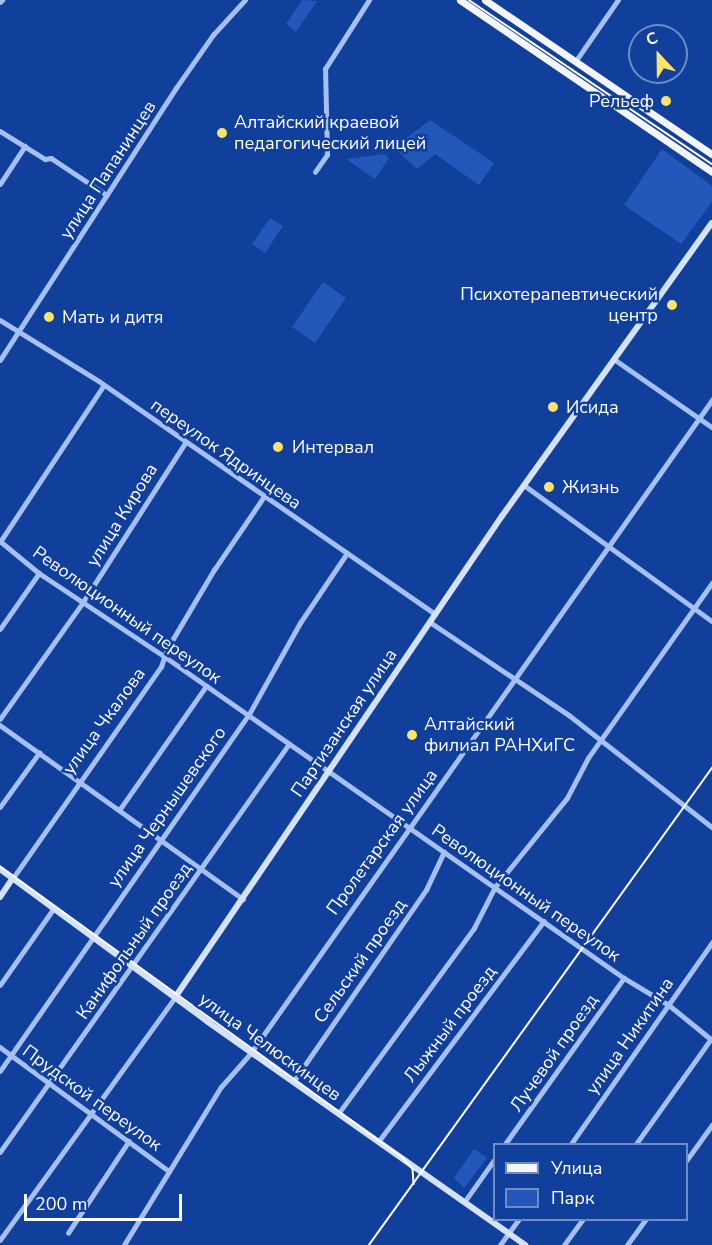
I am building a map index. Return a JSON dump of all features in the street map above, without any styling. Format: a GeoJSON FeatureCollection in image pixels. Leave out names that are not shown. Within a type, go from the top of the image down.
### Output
{"type":"FeatureCollection","features":[{"type":"Feature","properties":{"kind":"main road"},"geometry":{"type":"LineString","coordinates":[[460,0],[712,172]]}},
{"type":"Feature","properties":{"kind":"main road"},"geometry":{"type":"LineString","coordinates":[[484,0],[712,154]]}},
{"type":"Feature","properties":{"kind":"main road"},"geometry":{"type":"LineString","coordinates":[[529,47],[537,35]]}},
{"type":"Feature","properties":{"kind":"main road","name":"Партизанская улица"},"geometry":{"type":"LineString","coordinates":[[176,996],[524,485],[712,223]]}},
{"type":"Feature","properties":{"kind":"main road","name":"улица Челюскинцев"},"geometry":{"type":"LineString","coordinates":[[0,869],[133,964],[251,1053],[525,1245]]}},
{"type":"Feature","properties":{"kind":"main road","name":"улица Чкалова"},"geometry":{"type":"LineString","coordinates":[[0,897],[13,878]]}},
{"type":"Feature","properties":{"kind":"street","name":"улица Папанинцев"},"geometry":{"type":"LineString","coordinates":[[0,360],[213,35],[245,0]]}},
{"type":"Feature","properties":{"kind":"street"},"geometry":{"type":"LineString","coordinates":[[315,172],[327,155],[325,69],[369,0]]}},
{"type":"Feature","properties":{"kind":"street"},"geometry":{"type":"LineString","coordinates":[[575,62],[618,0]]}},
{"type":"Feature","properties":{"kind":"street"},"geometry":{"type":"LineString","coordinates":[[0,131],[45,159],[51,158],[106,195]]}},
{"type":"Feature","properties":{"kind":"street"},"geometry":{"type":"LineString","coordinates":[[0,184],[25,146]]}},
{"type":"Feature","properties":{"kind":"street","name":"переулок Ядринцева"},"geometry":{"type":"LineString","coordinates":[[0,320],[104,385],[263,498],[435,614]]}},
{"type":"Feature","properties":{"kind":"street"},"geometry":{"type":"LineString","coordinates":[[614,359],[712,427]]}},
{"type":"Feature","properties":{"kind":"street"},"geometry":{"type":"LineString","coordinates":[[0,541],[104,385]]}},
{"type":"Feature","properties":{"kind":"street","name":"Пролетарская улица"},"geometry":{"type":"LineString","coordinates":[[124,1245],[221,1087],[251,1053],[712,400]]}},
{"type":"Feature","properties":{"kind":"street","name":"улица Кирова"},"geometry":{"type":"LineString","coordinates":[[0,719],[82,602],[185,443]]}},
{"type":"Feature","properties":{"kind":"street"},"geometry":{"type":"LineString","coordinates":[[524,485],[712,621]]}},
{"type":"Feature","properties":{"kind":"street","name":"улица Чкалова"},"geometry":{"type":"LineString","coordinates":[[13,878],[161,668],[164,656],[214,570],[263,498]]}},
{"type":"Feature","properties":{"kind":"street","name":"Революционный переулок"},"geometry":{"type":"LineString","coordinates":[[0,541],[39,573],[164,656],[624,978],[669,1005],[712,1039]]}},
{"type":"Feature","properties":{"kind":"street","name":"улица Чернышевского"},"geometry":{"type":"LineString","coordinates":[[0,1071],[160,838],[248,716],[300,623],[347,553]]}},
{"type":"Feature","properties":{"kind":"street"},"geometry":{"type":"LineString","coordinates":[[0,629],[39,573]]}},
{"type":"Feature","properties":{"kind":"street"},"geometry":{"type":"LineString","coordinates":[[338,1114],[474,928],[495,887],[567,798],[601,740],[712,583]]}},
{"type":"Feature","properties":{"kind":"street"},"geometry":{"type":"LineString","coordinates":[[430,622],[601,740],[712,827]]}},
{"type":"Feature","properties":{"kind":"street"},"geometry":{"type":"LineString","coordinates":[[120,809],[206,686]]}},
{"type":"Feature","properties":{"kind":"street"},"geometry":{"type":"LineString","coordinates":[[0,725],[80,780],[243,899]]}},
{"type":"Feature","properties":{"kind":"street","name":"Канифольный проезд"},"geometry":{"type":"LineString","coordinates":[[0,1152],[289,744]]}},
{"type":"Feature","properties":{"kind":"street"},"geometry":{"type":"LineString","coordinates":[[0,807],[39,753]]}},
{"type":"Feature","properties":{"kind":"street","name":"Сельский проезд"},"geometry":{"type":"LineString","coordinates":[[293,1082],[426,890],[444,852]]}},
{"type":"Feature","properties":{"kind":"street"},"geometry":{"type":"LineString","coordinates":[[0,985],[54,908]]}},
{"type":"Feature","properties":{"kind":"street","name":"Лыжный проезд"},"geometry":{"type":"LineString","coordinates":[[378,1142],[544,921]]}},
{"type":"Feature","properties":{"kind":"street","name":"улица Никитина"},"geometry":{"type":"LineString","coordinates":[[572,1143],[712,943]]}},
{"type":"Feature","properties":{"kind":"street","name":"Лучевой проезд"},"geometry":{"type":"LineString","coordinates":[[506,1143],[624,978]]}},
{"type":"Feature","properties":{"kind":"street","name":"Партизанская улица"},"geometry":{"type":"LineString","coordinates":[[0,1240],[176,996]]}},
{"type":"Feature","properties":{"kind":"street"},"geometry":{"type":"LineString","coordinates":[[637,1143],[712,1039]]}},
{"type":"Feature","properties":{"kind":"street","name":"Прудской переулок"},"geometry":{"type":"LineString","coordinates":[[0,1047],[92,1112],[169,1171]]}},
{"type":"Feature","properties":{"kind":"street"},"geometry":{"type":"LineString","coordinates":[[688,1160],[712,1125]]}},
{"type":"Feature","properties":{"kind":"street"},"geometry":{"type":"LineString","coordinates":[[68,1233],[129,1141]]}},
{"type":"Feature","properties":{"kind":"street"},"geometry":{"type":"LineString","coordinates":[[465,1201],[493,1163]]}},
{"type":"Feature","properties":{"kind":"street"},"geometry":{"type":"LineString","coordinates":[[500,1245],[517,1221]]}},
{"type":"Feature","properties":{"kind":"street"},"geometry":{"type":"LineString","coordinates":[[564,1245],[581,1221]]}},
{"type":"Feature","properties":{"kind":"street"},"geometry":{"type":"LineString","coordinates":[[627,1245],[644,1221]]}},
{"type":"Feature","properties":{"kind":"green space"},"geometry":{"type":"Polygon","coordinates":[[[302,0],[317,1],[296,32],[286,24],[302,0]]]}},
{"type":"Feature","properties":{"kind":"green space"},"geometry":{"type":"Polygon","coordinates":[[[430,120],[494,163],[479,185],[435,154],[417,169],[396,150],[401,142],[430,120]]]}},
{"type":"Feature","properties":{"kind":"green space"},"geometry":{"type":"Polygon","coordinates":[[[662,149],[712,186],[712,202],[681,244],[624,205],[662,149]]]}},
{"type":"Feature","properties":{"kind":"green space"},"geometry":{"type":"Polygon","coordinates":[[[384,154],[389,158],[375,179],[346,159],[384,154]]]}},
{"type":"Feature","properties":{"kind":"green space"},"geometry":{"type":"Polygon","coordinates":[[[270,218],[283,226],[265,253],[252,244],[270,218]]]}},
{"type":"Feature","properties":{"kind":"green space"},"geometry":{"type":"Polygon","coordinates":[[[323,282],[346,298],[315,343],[292,327],[323,282]]]}},
{"type":"Feature","properties":{"kind":"green space"},"geometry":{"type":"Polygon","coordinates":[[[474,1149],[487,1158],[464,1188],[454,1178],[474,1149]]]}},
{"type":"Feature","properties":{"kind":"tram line"},"geometry":{"type":"LineString","coordinates":[[469,0],[712,164]]}},
{"type":"Feature","properties":{"kind":"tram line"},"geometry":{"type":"LineString","coordinates":[[369,1245],[712,768]]}},
{"type":"Feature","properties":{"kind":"tram line"},"geometry":{"type":"LineString","coordinates":[[0,866],[403,1158],[413,1169],[414,1184]]}},
{"type":"Feature","properties":{"kind":"place","name":"Рельеф"},"geometry":{"type":"Point","coordinates":[666,101]}},
{"type":"Feature","properties":{"kind":"place","name":"Алтайский краевой педагогический лицей"},"geometry":{"type":"Point","coordinates":[222,133]}},
{"type":"Feature","properties":{"kind":"place","name":"Психотерапевтический центр"},"geometry":{"type":"Point","coordinates":[672,305]}},
{"type":"Feature","properties":{"kind":"place","name":"Мать и дитя"},"geometry":{"type":"Point","coordinates":[49,317]}},
{"type":"Feature","properties":{"kind":"place","name":"Исида"},"geometry":{"type":"Point","coordinates":[553,407]}},
{"type":"Feature","properties":{"kind":"place","name":"Интервал"},"geometry":{"type":"Point","coordinates":[278,447]}},
{"type":"Feature","properties":{"kind":"place","name":"Жизнь"},"geometry":{"type":"Point","coordinates":[549,487]}},
{"type":"Feature","properties":{"kind":"place","name":"Алтайский филиал РАНХиГС"},"geometry":{"type":"Point","coordinates":[412,735]}}]}
